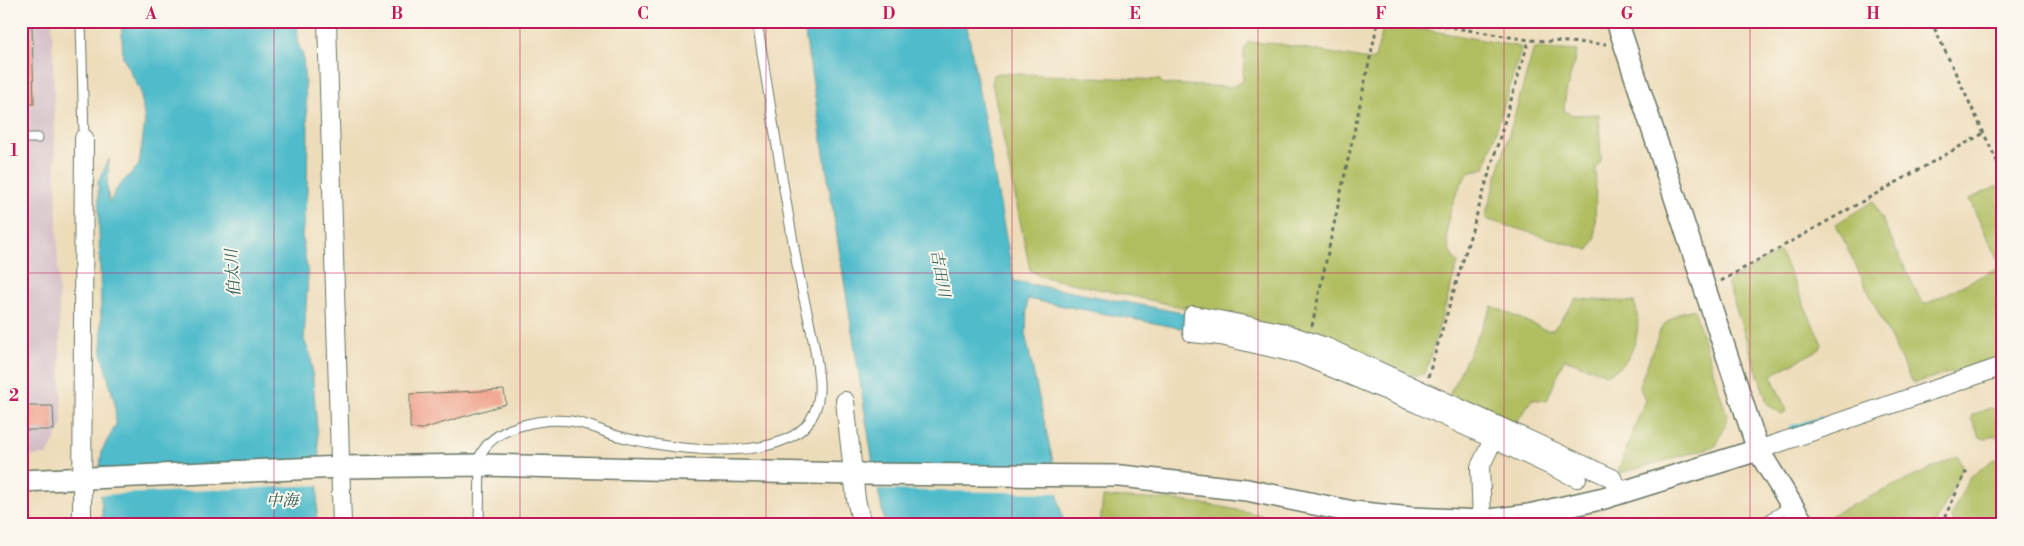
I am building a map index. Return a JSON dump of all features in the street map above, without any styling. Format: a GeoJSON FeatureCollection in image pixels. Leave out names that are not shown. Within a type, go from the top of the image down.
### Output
{"type":"FeatureCollection","features":[{"type":"Feature","properties":{"kind":"street"},"geometry":{"type":"LineString","coordinates":[[327,21],[342,467],[342,525]]}},
{"type":"Feature","properties":{"kind":"street"},"geometry":{"type":"LineString","coordinates":[[1617,21],[1758,450],[1804,525]]}},
{"type":"Feature","properties":{"kind":"street"},"geometry":{"type":"LineString","coordinates":[[82,521],[84,138]]}},
{"type":"Feature","properties":{"kind":"street"},"geometry":{"type":"LineString","coordinates":[[1192,326],[1193,315],[1222,329],[1293,352],[1421,398],[1612,478],[1621,493]]}},
{"type":"Feature","properties":{"kind":"street"},"geometry":{"type":"LineString","coordinates":[[1222,329],[1309,340],[1494,438],[1577,478]]}},
{"type":"Feature","properties":{"kind":"street"},"geometry":{"type":"LineString","coordinates":[[21,482],[342,467],[480,465],[862,474],[1121,476],[1247,490],[1353,512],[1482,523],[1529,515],[1621,493],[1758,450],[2003,366]]}},
{"type":"Feature","properties":{"kind":"street"},"geometry":{"type":"LineString","coordinates":[[845,401],[862,474],[862,525]]}},
{"type":"Feature","properties":{"kind":"street"},"geometry":{"type":"LineString","coordinates":[[1482,523],[1480,467],[1494,438]]}},
{"type":"Feature","properties":{"kind":"lane"},"geometry":{"type":"LineString","coordinates":[[81,21],[84,138]]}},
{"type":"Feature","properties":{"kind":"lane"},"geometry":{"type":"LineString","coordinates":[[479,525],[480,456],[483,448],[491,441],[518,427],[536,423],[571,421],[640,441],[738,450],[772,446],[786,440],[808,424],[818,403],[818,370],[798,273],[757,21]]}},
{"type":"Feature","properties":{"kind":"lane"},"geometry":{"type":"LineString","coordinates":[[21,138],[38,138]]}},
{"type":"Feature","properties":{"kind":"lane"},"geometry":{"type":"LineString","coordinates":[[1760,525],[1791,505]]}},
{"type":"Feature","properties":{"kind":"path"},"geometry":{"type":"LineString","coordinates":[[1309,340],[1365,89],[1378,21]]}},
{"type":"Feature","properties":{"kind":"path"},"geometry":{"type":"LineString","coordinates":[[1414,21],[1529,40],[1604,45]]}},
{"type":"Feature","properties":{"kind":"path"},"geometry":{"type":"LineString","coordinates":[[1931,21],[2003,174]]}},
{"type":"Feature","properties":{"kind":"path"},"geometry":{"type":"LineString","coordinates":[[1421,398],[1529,40]]}},
{"type":"Feature","properties":{"kind":"path"},"geometry":{"type":"LineString","coordinates":[[1704,290],[1984,133]]}},
{"type":"Feature","properties":{"kind":"path"},"geometry":{"type":"LineString","coordinates":[[1942,525],[1967,470]]}},
{"type":"Feature","properties":{"kind":"shaded area"},"geometry":{"type":"Polygon","coordinates":[[[21,21],[52,21],[62,426],[47,455],[21,457],[21,21]]]}},
{"type":"Feature","properties":{"kind":"green space"},"geometry":{"type":"Polygon","coordinates":[[[1385,22],[1520,47],[1521,50],[1485,168],[1469,172],[1457,192],[1452,205],[1447,230],[1448,243],[1451,254],[1458,263],[1425,374],[1415,376],[1320,337],[1039,276],[1030,270],[992,82],[994,75],[999,73],[1160,80],[1163,84],[1230,87],[1241,83],[1243,79],[1244,50],[1248,42],[1280,44],[1369,60],[1375,58],[1385,22]]]}},
{"type":"Feature","properties":{"kind":"green space"},"geometry":{"type":"Polygon","coordinates":[[[1534,48],[1577,51],[1566,92],[1564,111],[1573,115],[1599,114],[1601,160],[1596,168],[1595,239],[1589,250],[1488,220],[1485,217],[1534,48]]]}},
{"type":"Feature","properties":{"kind":"green space"},"geometry":{"type":"Polygon","coordinates":[[[2000,185],[2003,187],[2003,357],[1915,383],[1911,381],[1836,224],[1873,201],[1922,303],[1926,304],[1999,267],[2000,265],[1969,199],[2000,185]]]}},
{"type":"Feature","properties":{"kind":"green space"},"geometry":{"type":"Polygon","coordinates":[[[1780,252],[1822,344],[1820,349],[1773,374],[1772,378],[1787,411],[1782,414],[1768,405],[1727,282],[1780,252]]]}},
{"type":"Feature","properties":{"kind":"green space"},"geometry":{"type":"Polygon","coordinates":[[[1576,299],[1634,302],[1638,322],[1637,333],[1630,354],[1616,370],[1607,374],[1564,359],[1547,401],[1532,399],[1516,423],[1512,424],[1451,396],[1450,393],[1492,306],[1546,330],[1553,330],[1576,299]]]}},
{"type":"Feature","properties":{"kind":"green space"},"geometry":{"type":"Polygon","coordinates":[[[1694,309],[1728,419],[1716,446],[1621,473],[1618,471],[1645,400],[1639,386],[1662,326],[1679,313],[1694,309]]]}},
{"type":"Feature","properties":{"kind":"green space"},"geometry":{"type":"Polygon","coordinates":[[[1990,408],[2003,410],[2003,441],[1996,436],[1984,439],[1980,437],[1971,419],[1972,415],[1990,408]]]}},
{"type":"Feature","properties":{"kind":"green space"},"geometry":{"type":"Polygon","coordinates":[[[1958,456],[1962,467],[1961,471],[1935,525],[1832,525],[1830,519],[1833,514],[1958,456]]]}},
{"type":"Feature","properties":{"kind":"green space"},"geometry":{"type":"Polygon","coordinates":[[[1994,459],[2003,461],[2003,525],[1965,525],[1953,521],[1951,516],[1969,478],[1994,459]]]}},
{"type":"Feature","properties":{"kind":"green space"},"geometry":{"type":"Polygon","coordinates":[[[1103,497],[1174,500],[1223,507],[1310,525],[1100,525],[1103,497]]]}},
{"type":"Feature","properties":{"kind":"water","name":"伯太川"},"geometry":{"type":"Polygon","coordinates":[[[121,21],[298,21],[297,41],[303,56],[308,129],[307,192],[302,236],[308,275],[304,340],[311,356],[320,465],[99,476],[102,450],[116,425],[115,404],[102,355],[98,183],[109,159],[107,187],[109,203],[118,187],[139,165],[145,122],[140,90],[123,57],[121,21]]]}},
{"type":"Feature","properties":{"kind":"water","name":"吉田川"},"geometry":{"type":"Polygon","coordinates":[[[803,21],[966,21],[1014,281],[1188,314],[1185,329],[1027,299],[1026,338],[1055,471],[874,470],[803,21]]]}},
{"type":"Feature","properties":{"kind":"water","name":"中海"},"geometry":{"type":"Polygon","coordinates":[[[319,475],[316,525],[103,525],[100,484],[319,475]]]}},
{"type":"Feature","properties":{"kind":"water"},"geometry":{"type":"Polygon","coordinates":[[[876,479],[1055,481],[1064,525],[885,525],[876,479]]]}},
{"type":"Feature","properties":{"kind":"pier"},"geometry":{"type":"Polygon","coordinates":[[[321,474],[321,485],[98,495],[98,483],[321,474]]]}},
{"type":"Feature","properties":{"kind":"pier"},"geometry":{"type":"Polygon","coordinates":[[[873,478],[1057,480],[1060,493],[876,490],[873,478]]]}},
{"type":"Feature","properties":{"kind":"building"},"geometry":{"type":"Polygon","coordinates":[[[21,26],[32,26],[34,104],[21,104],[21,26]]]}},
{"type":"Feature","properties":{"kind":"building"},"geometry":{"type":"Polygon","coordinates":[[[504,390],[506,404],[422,429],[410,428],[410,394],[504,390]]]}},
{"type":"Feature","properties":{"kind":"building"},"geometry":{"type":"Polygon","coordinates":[[[21,406],[53,406],[54,430],[21,430],[21,406]]]}},
{"type":"Feature","properties":{"kind":"waterway"},"geometry":{"type":"LineString","coordinates":[[1792,428],[1822,419]]}}]}
